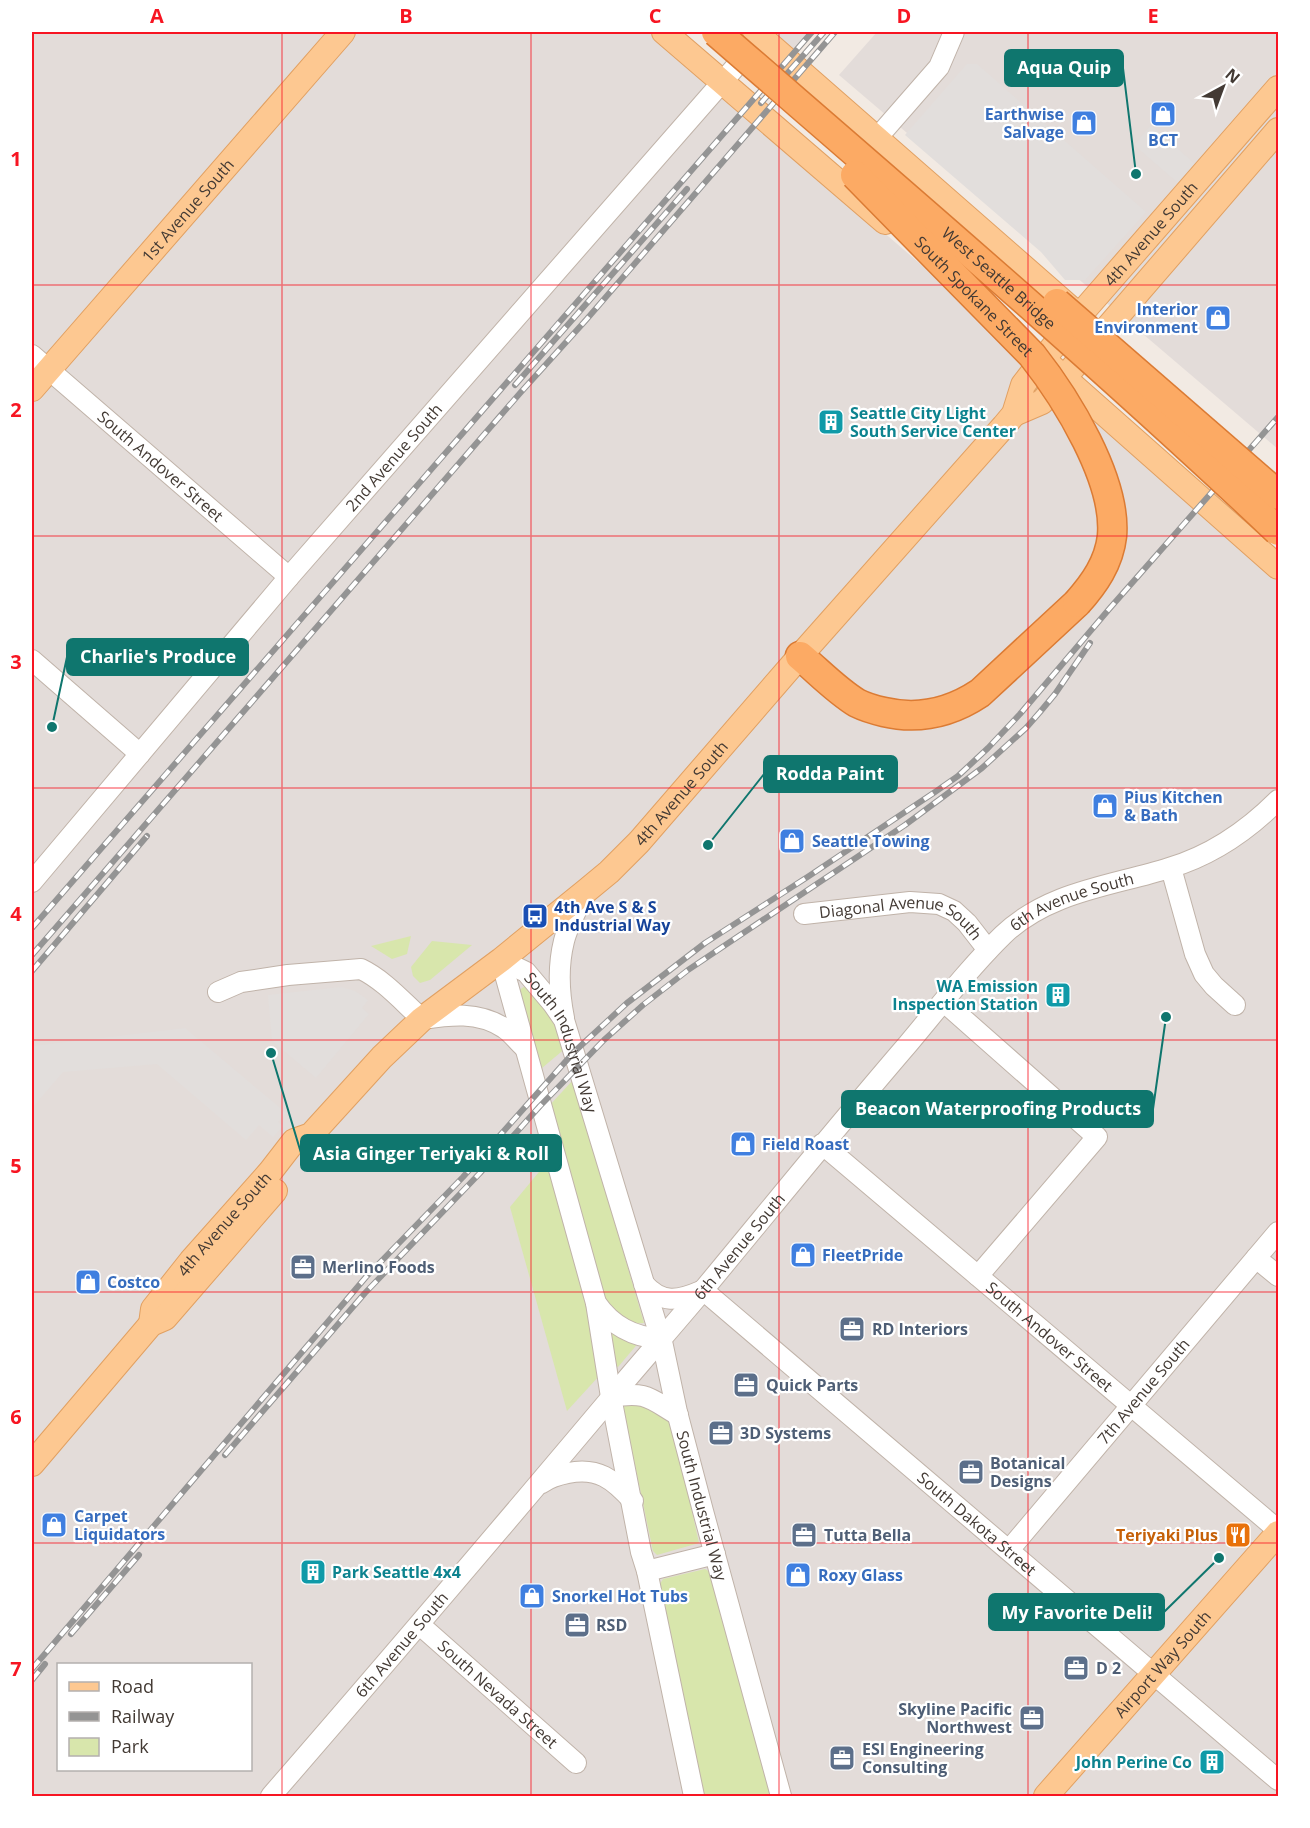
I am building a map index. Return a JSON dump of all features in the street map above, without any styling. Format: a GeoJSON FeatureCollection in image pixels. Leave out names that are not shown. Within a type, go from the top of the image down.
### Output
{"type":"FeatureCollection","features":[{"type":"Feature","properties":{"kind":"highway"},"geometry":{"type":"LineString","coordinates":[[699,32],[798,117],[1032,355],[1050,378],[1072,414],[1101,474],[1107,489],[1110,507],[1112,535],[1106,562],[1092,585],[1077,603],[980,693],[967,702],[932,714],[891,713],[859,704],[800,656]]}},
{"type":"Feature","properties":{"kind":"highway","name":"West Seattle Bridge"},"geometry":{"type":"LineString","coordinates":[[716,32],[1023,299],[1217,473],[1278,531]]}},
{"type":"Feature","properties":{"kind":"highway","name":"West Seattle Bridge"},"geometry":{"type":"LineString","coordinates":[[753,33],[1278,495]]}},
{"type":"Feature","properties":{"kind":"main road","name":"1st Avenue South"},"geometry":{"type":"LineString","coordinates":[[32,389],[40,362],[343,32]]}},
{"type":"Feature","properties":{"kind":"main road","name":"South Spokane Street"},"geometry":{"type":"LineString","coordinates":[[664,32],[1065,378],[1273,562]]}},
{"type":"Feature","properties":{"kind":"main road"},"geometry":{"type":"LineString","coordinates":[[753,33],[840,105],[1278,489]]}},
{"type":"Feature","properties":{"kind":"main road","name":"4th Avenue South"},"geometry":{"type":"LineString","coordinates":[[151,1324],[153,1309],[294,1141],[311,1135],[382,1057],[422,1019],[501,960],[586,891],[639,842],[1014,414],[1023,385],[1043,359],[1278,88]]}},
{"type":"Feature","properties":{"kind":"main road"},"geometry":{"type":"LineString","coordinates":[[802,150],[840,105]]}},
{"type":"Feature","properties":{"kind":"main road","name":"4th Avenue South"},"geometry":{"type":"LineString","coordinates":[[1014,414],[1042,402],[1065,378],[1278,130]]}},
{"type":"Feature","properties":{"kind":"main road"},"geometry":{"type":"LineString","coordinates":[[838,182],[877,138]]}},
{"type":"Feature","properties":{"kind":"main road"},"geometry":{"type":"LineString","coordinates":[[1273,562],[1264,530],[1273,515],[1278,513]]}},
{"type":"Feature","properties":{"kind":"main road","name":"4th Avenue South"},"geometry":{"type":"LineString","coordinates":[[32,1464],[151,1324],[165,1318],[233,1240],[310,1148],[311,1135]]}},
{"type":"Feature","properties":{"kind":"main road"},"geometry":{"type":"LineString","coordinates":[[233,1240],[232,1229],[271,1180],[270,1172]]}},
{"type":"Feature","properties":{"kind":"main road","name":"Airport Way South"},"geometry":{"type":"LineString","coordinates":[[1046,1797],[1278,1532]]}},
{"type":"Feature","properties":{"kind":"street"},"geometry":{"type":"LineString","coordinates":[[877,138],[939,67],[954,32]]}},
{"type":"Feature","properties":{"kind":"street","name":"2nd Avenue South"},"geometry":{"type":"LineString","coordinates":[[32,882],[289,578],[722,81],[753,33]]}},
{"type":"Feature","properties":{"kind":"street","name":"South Andover Street"},"geometry":{"type":"LineString","coordinates":[[40,362],[289,578]]}},
{"type":"Feature","properties":{"kind":"street"},"geometry":{"type":"LineString","coordinates":[[32,660],[140,754]]}},
{"type":"Feature","properties":{"kind":"street","name":"6th Avenue South"},"geometry":{"type":"LineString","coordinates":[[271,1797],[420,1625],[703,1290],[822,1144],[988,950],[1021,920],[1041,907],[1086,889],[1171,868],[1224,845],[1249,828],[1278,800]]}},
{"type":"Feature","properties":{"kind":"street"},"geometry":{"type":"LineString","coordinates":[[1171,868],[1195,954],[1204,974],[1235,1005]]}},
{"type":"Feature","properties":{"kind":"street"},"geometry":{"type":"LineString","coordinates":[[564,1020],[560,986],[564,940],[586,891]]}},
{"type":"Feature","properties":{"kind":"street","name":"Diagonal Avenue South"},"geometry":{"type":"LineString","coordinates":[[804,914],[910,902],[939,904],[954,911],[967,923],[988,950]]}},
{"type":"Feature","properties":{"kind":"street","name":"South Industrial Way"},"geometry":{"type":"LineString","coordinates":[[501,960],[526,972],[564,1020],[661,1339],[678,1415],[781,1797]]}},
{"type":"Feature","properties":{"kind":"street","name":"South Industrial Way"},"geometry":{"type":"LineString","coordinates":[[501,960],[596,1303],[611,1397],[633,1501],[641,1552],[647,1570],[694,1797]]}},
{"type":"Feature","properties":{"kind":"street"},"geometry":{"type":"LineString","coordinates":[[218,992],[241,982],[288,975],[361,969],[387,987],[422,1019],[461,1015],[476,1017],[506,1029],[526,1049]]}},
{"type":"Feature","properties":{"kind":"street"},"geometry":{"type":"LineString","coordinates":[[944,1002],[1097,1137],[978,1276]]}},
{"type":"Feature","properties":{"kind":"street","name":"South Andover Street"},"geometry":{"type":"LineString","coordinates":[[822,1144],[1278,1532]]}},
{"type":"Feature","properties":{"kind":"street","name":"7th Avenue South"},"geometry":{"type":"LineString","coordinates":[[1009,1550],[1278,1232]]}},
{"type":"Feature","properties":{"kind":"street"},"geometry":{"type":"LineString","coordinates":[[1256,1258],[1278,1276]]}},
{"type":"Feature","properties":{"kind":"street"},"geometry":{"type":"LineString","coordinates":[[644,1284],[656,1296],[666,1299],[689,1296],[703,1290]]}},
{"type":"Feature","properties":{"kind":"street","name":"South Dakota Street"},"geometry":{"type":"LineString","coordinates":[[703,1290],[1278,1780]]}},
{"type":"Feature","properties":{"kind":"street"},"geometry":{"type":"LineString","coordinates":[[596,1303],[613,1323],[625,1330],[636,1335],[661,1339]]}},
{"type":"Feature","properties":{"kind":"street"},"geometry":{"type":"LineString","coordinates":[[611,1397],[634,1394],[645,1396],[678,1415]]}},
{"type":"Feature","properties":{"kind":"street"},"geometry":{"type":"LineString","coordinates":[[533,1491],[549,1478],[585,1471],[613,1481],[633,1501]]}},
{"type":"Feature","properties":{"kind":"street"},"geometry":{"type":"LineString","coordinates":[[647,1570],[715,1554]]}},
{"type":"Feature","properties":{"kind":"street","name":"South Nevada Street"},"geometry":{"type":"LineString","coordinates":[[420,1625],[576,1762]]}},
{"type":"Feature","properties":{"kind":"shaded area"},"geometry":{"type":"Polygon","coordinates":[[[32,32],[651,32],[1278,572],[1278,1796],[32,1796],[32,32]]]}},
{"type":"Feature","properties":{"kind":"shaded area"},"geometry":{"type":"Polygon","coordinates":[[[773,32],[810,32],[794,51],[773,32]]]}},
{"type":"Feature","properties":{"kind":"shaded area"},"geometry":{"type":"Polygon","coordinates":[[[877,32],[1278,32],[1278,449],[839,75],[877,32]]]}},
{"type":"Feature","properties":{"kind":"shaded area"},"geometry":{"type":"Polygon","coordinates":[[[967,64],[977,64],[1146,212],[1085,280],[1065,280],[1041,252],[905,135],[967,64]]]}},
{"type":"Feature","properties":{"kind":"shaded area"},"geometry":{"type":"Polygon","coordinates":[[[1151,125],[1195,164],[1178,183],[1134,145],[1151,125]]]}},
{"type":"Feature","properties":{"kind":"shaded area"},"geometry":{"type":"Polygon","coordinates":[[[341,987],[355,991],[368,1000],[362,1008],[369,1014],[316,1078],[272,1041],[268,995],[341,987]]]}},
{"type":"Feature","properties":{"kind":"shaded area"},"geometry":{"type":"Polygon","coordinates":[[[185,1028],[286,1113],[278,1122],[283,1126],[273,1137],[259,1125],[246,1140],[157,1064],[63,1072],[32,1108],[32,1046],[185,1028]]]}},
{"type":"Feature","properties":{"kind":"green space"},"geometry":{"type":"Polygon","coordinates":[[[411,936],[407,954],[392,959],[371,946],[411,936]]]}},
{"type":"Feature","properties":{"kind":"green space"},"geometry":{"type":"Polygon","coordinates":[[[432,941],[472,945],[430,980],[420,983],[413,976],[411,967],[432,941]]]}},
{"type":"Feature","properties":{"kind":"green space"},"geometry":{"type":"Polygon","coordinates":[[[527,985],[547,1005],[567,1047],[542,1068],[519,990],[527,985]]]}},
{"type":"Feature","properties":{"kind":"green space"},"geometry":{"type":"Polygon","coordinates":[[[573,1080],[644,1323],[629,1324],[615,1314],[603,1295],[549,1106],[573,1080]]]}},
{"type":"Feature","properties":{"kind":"green space"},"geometry":{"type":"Polygon","coordinates":[[[548,1161],[591,1321],[600,1375],[567,1411],[510,1207],[548,1161]]]}},
{"type":"Feature","properties":{"kind":"green space"},"geometry":{"type":"Polygon","coordinates":[[[608,1327],[640,1341],[618,1367],[614,1365],[608,1327]]]}},
{"type":"Feature","properties":{"kind":"green space"},"geometry":{"type":"Polygon","coordinates":[[[631,1398],[671,1417],[699,1543],[657,1555],[653,1551],[623,1408],[631,1398]]]}},
{"type":"Feature","properties":{"kind":"green space"},"geometry":{"type":"Polygon","coordinates":[[[705,1569],[710,1572],[772,1796],[698,1796],[658,1587],[663,1579],[705,1569]]]}},
{"type":"Feature","properties":{"kind":"railway"},"geometry":{"type":"LineString","coordinates":[[32,928],[812,32]]}},
{"type":"Feature","properties":{"kind":"railway"},"geometry":{"type":"LineString","coordinates":[[761,103],[824,32]]}},
{"type":"Feature","properties":{"kind":"railway"},"geometry":{"type":"LineString","coordinates":[[32,955],[835,32]]}},
{"type":"Feature","properties":{"kind":"railway"},"geometry":{"type":"LineString","coordinates":[[515,385],[687,189]]}},
{"type":"Feature","properties":{"kind":"railway"},"geometry":{"type":"LineString","coordinates":[[32,1669],[366,1277],[463,1177],[574,1052],[627,1003],[705,943],[958,776],[1020,714],[1278,417]]}},
{"type":"Feature","properties":{"kind":"railway"},"geometry":{"type":"LineString","coordinates":[[225,1455],[365,1293],[604,1040],[643,1005],[688,970],[905,825],[982,768],[1040,712],[1090,643]]}},
{"type":"Feature","properties":{"kind":"railway"},"geometry":{"type":"LineString","coordinates":[[32,971],[147,836]]}},
{"type":"Feature","properties":{"kind":"railway"},"geometry":{"type":"LineString","coordinates":[[71,1634],[139,1555]]}},
{"type":"Feature","properties":{"kind":"railway"},"geometry":{"type":"LineString","coordinates":[[32,1680],[45,1664]]}},
{"type":"Feature","properties":{"kind":"place","name":"BCT"},"geometry":{"type":"Point","coordinates":[1163,114]}},
{"type":"Feature","properties":{"kind":"place","name":"Earthwise Salvage"},"geometry":{"type":"Point","coordinates":[1084,123]}},
{"type":"Feature","properties":{"kind":"place","name":"Aqua Quip"},"geometry":{"type":"Point","coordinates":[1136,174]}},
{"type":"Feature","properties":{"kind":"place","name":"Interior Environment"},"geometry":{"type":"Point","coordinates":[1218,318]}},
{"type":"Feature","properties":{"kind":"place","name":"Seattle City Light South Service Center"},"geometry":{"type":"Point","coordinates":[831,422]}},
{"type":"Feature","properties":{"kind":"place","name":"Charlie's Produce"},"geometry":{"type":"Point","coordinates":[52,727]}},
{"type":"Feature","properties":{"kind":"place","name":"Pius Kitchen & Bath"},"geometry":{"type":"Point","coordinates":[1105,806]}},
{"type":"Feature","properties":{"kind":"place","name":"Seattle Towing"},"geometry":{"type":"Point","coordinates":[792,841]}},
{"type":"Feature","properties":{"kind":"place","name":"Rodda Paint"},"geometry":{"type":"Point","coordinates":[708,845]}},
{"type":"Feature","properties":{"kind":"place","name":"4th Ave S & S Industrial Way"},"geometry":{"type":"Point","coordinates":[535,916]}},
{"type":"Feature","properties":{"kind":"place","name":"WA Emission Inspection Station"},"geometry":{"type":"Point","coordinates":[1058,995]}},
{"type":"Feature","properties":{"kind":"place","name":"Beacon Waterproofing Products"},"geometry":{"type":"Point","coordinates":[1166,1017]}},
{"type":"Feature","properties":{"kind":"place","name":"Asia Ginger Teriyaki & Roll"},"geometry":{"type":"Point","coordinates":[271,1053]}},
{"type":"Feature","properties":{"kind":"place","name":"Field Roast"},"geometry":{"type":"Point","coordinates":[743,1144]}},
{"type":"Feature","properties":{"kind":"place","name":"FleetPride"},"geometry":{"type":"Point","coordinates":[803,1255]}},
{"type":"Feature","properties":{"kind":"place","name":"Merlino Foods"},"geometry":{"type":"Point","coordinates":[303,1267]}},
{"type":"Feature","properties":{"kind":"place","name":"Costco"},"geometry":{"type":"Point","coordinates":[88,1282]}},
{"type":"Feature","properties":{"kind":"place","name":"RD Interiors"},"geometry":{"type":"Point","coordinates":[852,1329]}},
{"type":"Feature","properties":{"kind":"place","name":"Quick Parts"},"geometry":{"type":"Point","coordinates":[746,1385]}},
{"type":"Feature","properties":{"kind":"place","name":"3D Systems"},"geometry":{"type":"Point","coordinates":[721,1433]}},
{"type":"Feature","properties":{"kind":"place","name":"Botanical Designs"},"geometry":{"type":"Point","coordinates":[971,1472]}},
{"type":"Feature","properties":{"kind":"place","name":"Carpet Liquidators"},"geometry":{"type":"Point","coordinates":[54,1525]}},
{"type":"Feature","properties":{"kind":"place","name":"Tutta Bella"},"geometry":{"type":"Point","coordinates":[804,1535]}},
{"type":"Feature","properties":{"kind":"place","name":"Teriyaki Plus"},"geometry":{"type":"Point","coordinates":[1238,1535]}},
{"type":"Feature","properties":{"kind":"place","name":"My Favorite Deli!"},"geometry":{"type":"Point","coordinates":[1219,1558]}},
{"type":"Feature","properties":{"kind":"place","name":"Park Seattle 4x4"},"geometry":{"type":"Point","coordinates":[313,1572]}},
{"type":"Feature","properties":{"kind":"place","name":"Roxy Glass"},"geometry":{"type":"Point","coordinates":[798,1575]}},
{"type":"Feature","properties":{"kind":"place","name":"Snorkel Hot Tubs"},"geometry":{"type":"Point","coordinates":[532,1596]}},
{"type":"Feature","properties":{"kind":"place","name":"RSD"},"geometry":{"type":"Point","coordinates":[577,1625]}},
{"type":"Feature","properties":{"kind":"place","name":"D 2"},"geometry":{"type":"Point","coordinates":[1076,1668]}},
{"type":"Feature","properties":{"kind":"place","name":"Skyline Pacific Northwest"},"geometry":{"type":"Point","coordinates":[1032,1718]}},
{"type":"Feature","properties":{"kind":"place","name":"ESI Engineering Consulting"},"geometry":{"type":"Point","coordinates":[842,1758]}},
{"type":"Feature","properties":{"kind":"place","name":"John Perine Co"},"geometry":{"type":"Point","coordinates":[1212,1762]}}]}
